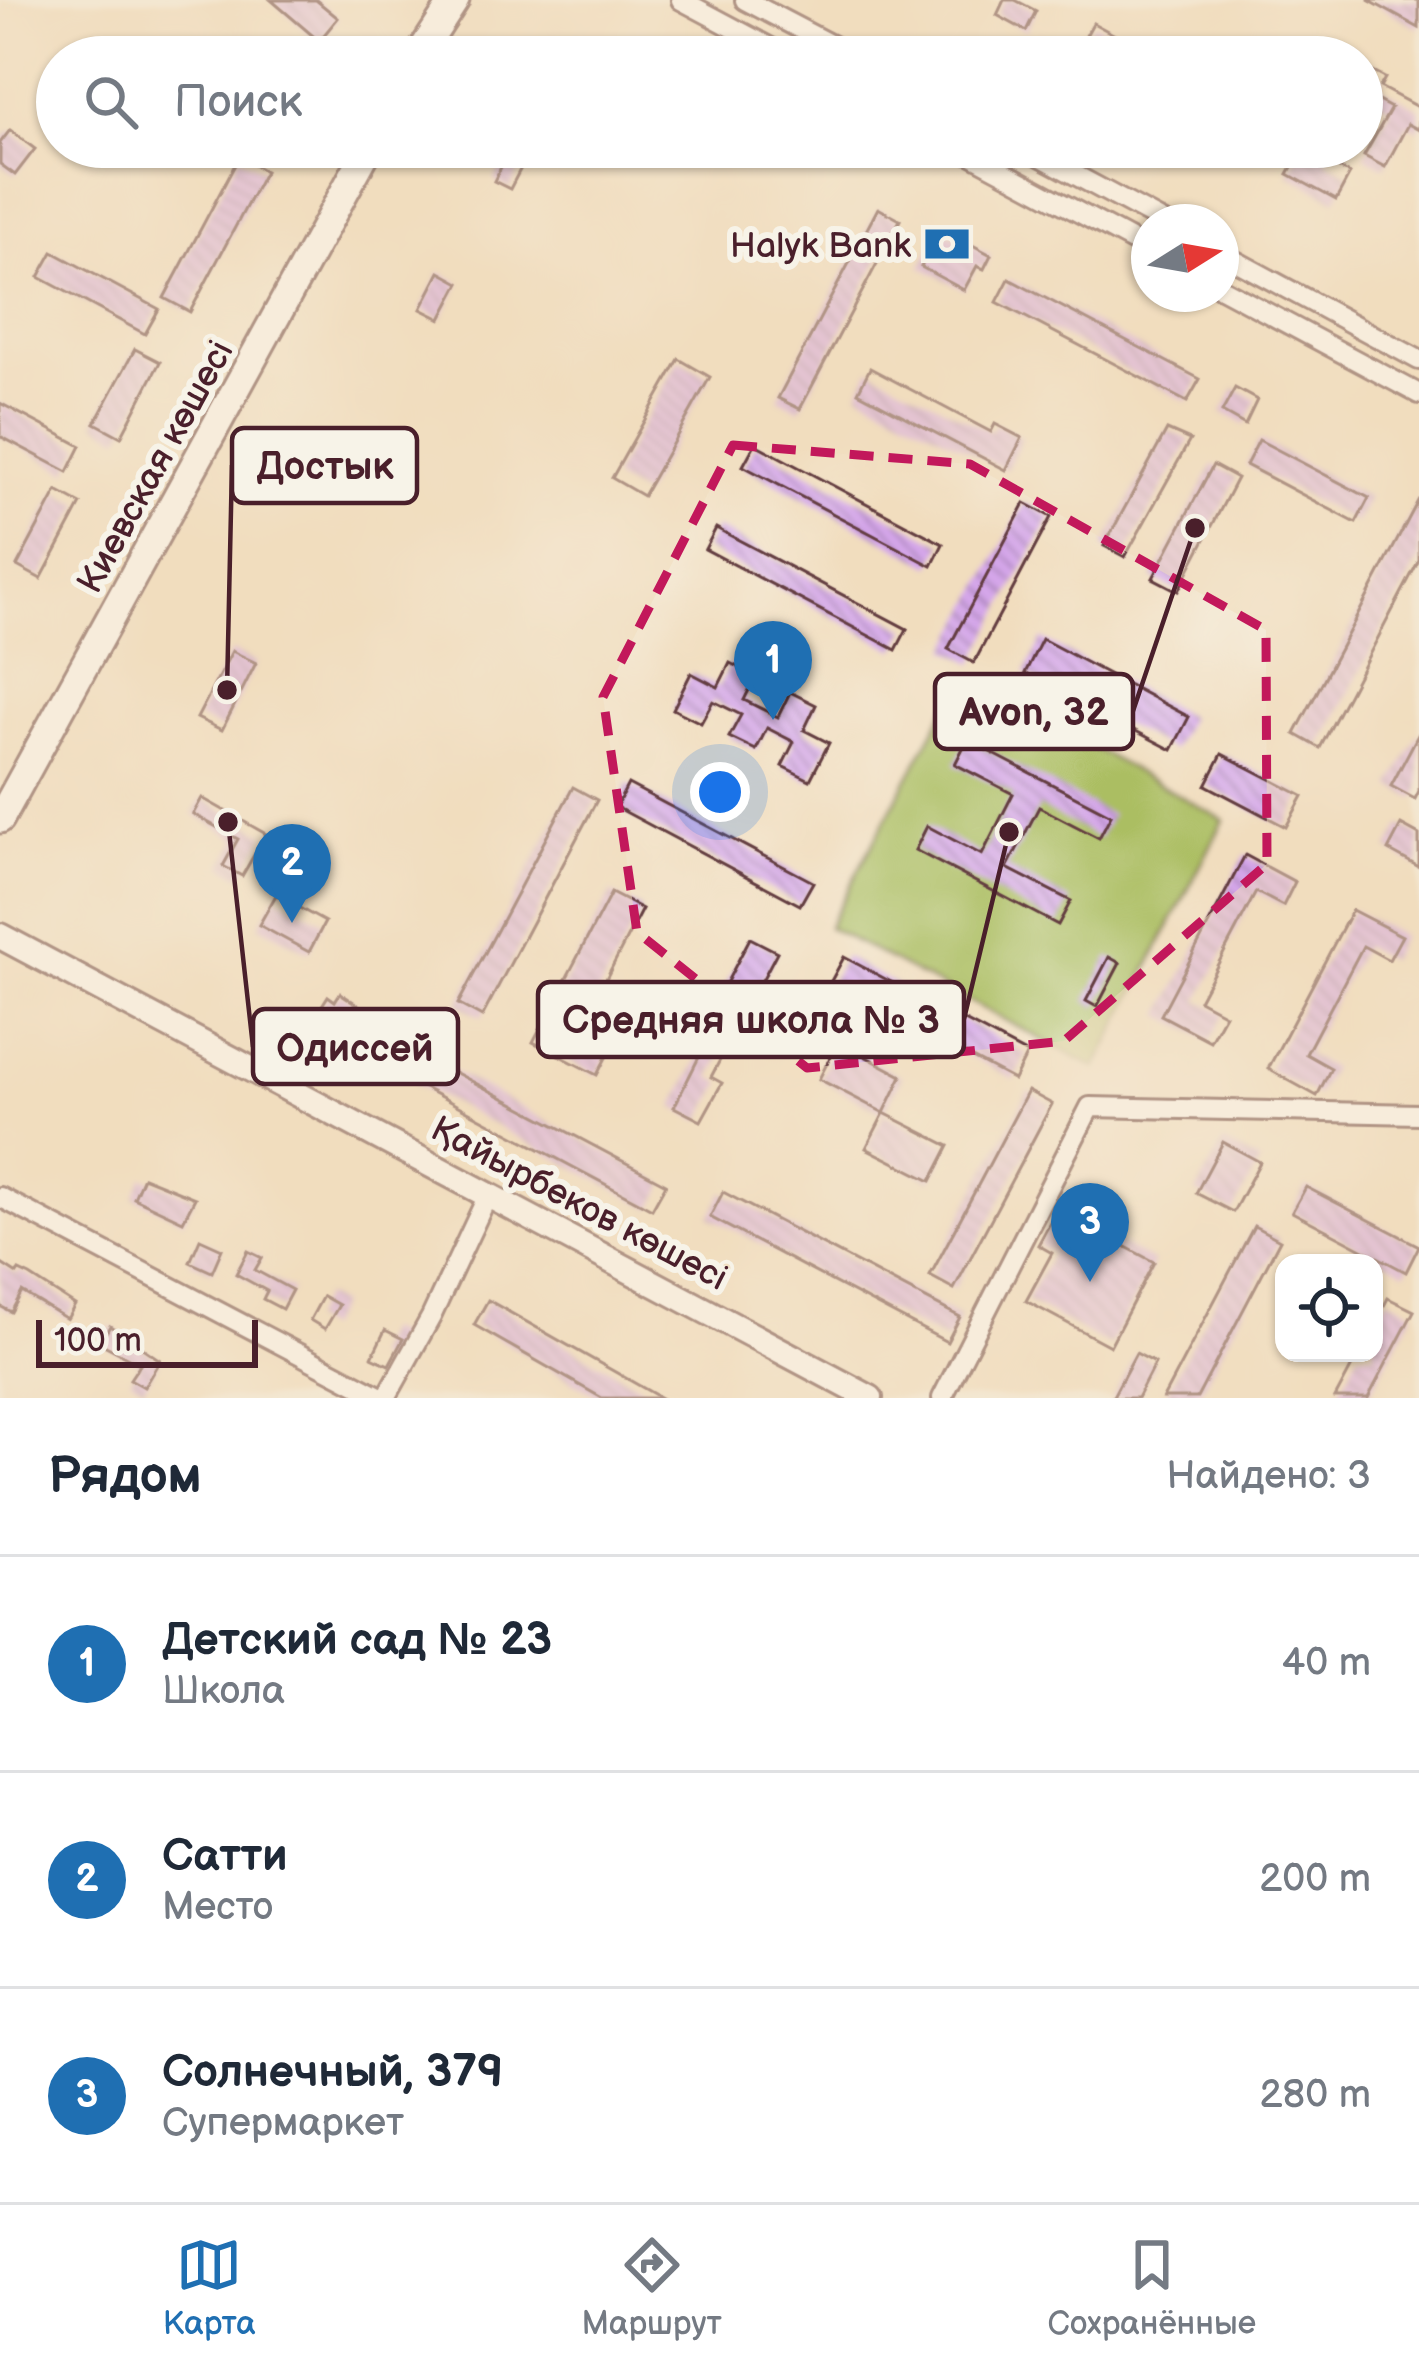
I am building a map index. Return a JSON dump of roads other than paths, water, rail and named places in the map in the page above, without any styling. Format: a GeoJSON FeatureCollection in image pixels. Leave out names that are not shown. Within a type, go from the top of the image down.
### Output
{"type":"FeatureCollection","features":[{"type":"Feature","properties":{"kind":"highway"},"geometry":{"type":"LineString","coordinates":[[429,36],[444,0]]}},
{"type":"Feature","properties":{"kind":"highway"},"geometry":{"type":"LineString","coordinates":[[431,36],[455,0]]}},
{"type":"Feature","properties":{"kind":"highway","name":"Киевская көшесі"},"geometry":{"type":"LineString","coordinates":[[0,819],[357,168]]}},
{"type":"Feature","properties":{"kind":"main road","name":"Қайырбеков көшесі"},"geometry":{"type":"LineString","coordinates":[[0,936],[870,1398]]}},
{"type":"Feature","properties":{"kind":"street"},"geometry":{"type":"LineString","coordinates":[[681,0],[749,36]]}},
{"type":"Feature","properties":{"kind":"street"},"geometry":{"type":"LineString","coordinates":[[745,0],[814,36]]}},
{"type":"Feature","properties":{"kind":"street"},"geometry":{"type":"LineString","coordinates":[[996,168],[1131,240]]}},
{"type":"Feature","properties":{"kind":"street"},"geometry":{"type":"LineString","coordinates":[[1062,168],[1131,205]]}},
{"type":"Feature","properties":{"kind":"street"},"geometry":{"type":"LineString","coordinates":[[1239,263],[1419,360]]}},
{"type":"Feature","properties":{"kind":"street"},"geometry":{"type":"LineString","coordinates":[[1239,298],[1419,394]]}},
{"type":"Feature","properties":{"kind":"street"},"geometry":{"type":"LineString","coordinates":[[942,1398],[1090,1107],[1419,1114]]}},
{"type":"Feature","properties":{"kind":"street"},"geometry":{"type":"LineString","coordinates":[[0,1197],[385,1398],[489,1193]]}},
{"type":"Feature","properties":{"kind":"place","name":"Halyk Bank"},"geometry":{"type":"Point","coordinates":[947,244]}},
{"type":"Feature","properties":{"kind":"place","name":"Avon, 32"},"geometry":{"type":"Point","coordinates":[1195,528]}},
{"type":"Feature","properties":{"kind":"place","name":"Достык"},"geometry":{"type":"Point","coordinates":[227,690]}},
{"type":"Feature","properties":{"kind":"place","name":"Детский сад № 23"},"geometry":{"type":"Point","coordinates":[773,720]}},
{"type":"Feature","properties":{"kind":"place","name":"Одиссей"},"geometry":{"type":"Point","coordinates":[228,822]}},
{"type":"Feature","properties":{"kind":"place","name":"Средняя школа № 3"},"geometry":{"type":"Point","coordinates":[1009,832]}},
{"type":"Feature","properties":{"kind":"place","name":"Сатти"},"geometry":{"type":"Point","coordinates":[292,923]}},
{"type":"Feature","properties":{"kind":"place","name":"Солнечный, 379"},"geometry":{"type":"Point","coordinates":[1090,1282]}}]}
